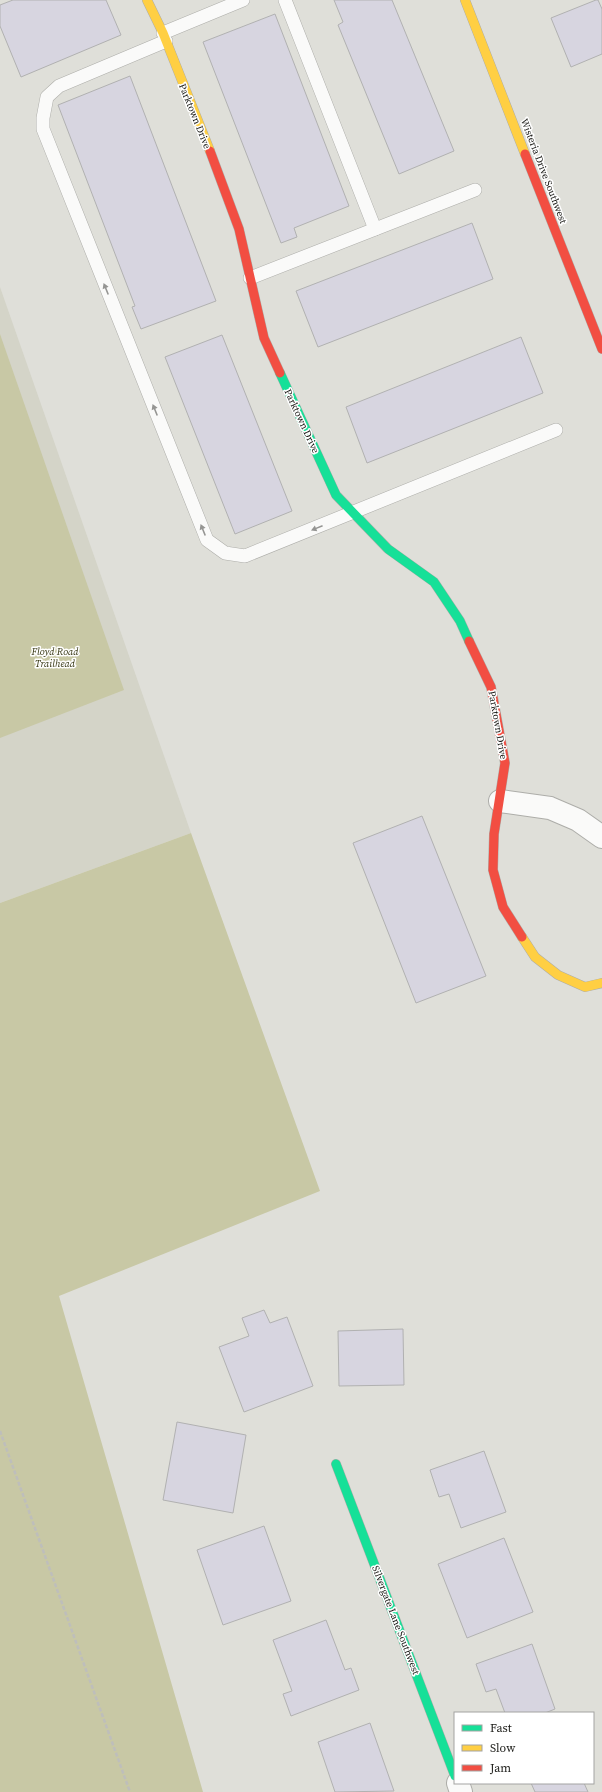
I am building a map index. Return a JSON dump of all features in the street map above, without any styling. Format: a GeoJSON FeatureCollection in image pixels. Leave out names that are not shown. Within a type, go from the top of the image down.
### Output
{"type":"FeatureCollection","features":[{"type":"Feature","properties":{"kind":"street","name":"Parktown Drive"},"geometry":{"type":"LineString","coordinates":[[147,0],[164,37],[239,229],[264,338],[336,495],[388,549],[434,582],[460,621],[491,687],[505,763],[494,834],[493,870],[503,907],[535,957],[558,975],[585,987],[602,983]]}},
{"type":"Feature","properties":{"kind":"street","name":"Wisteria Drive Southwest"},"geometry":{"type":"LineString","coordinates":[[465,0],[602,349]]}},
{"type":"Feature","properties":{"kind":"street"},"geometry":{"type":"LineString","coordinates":[[500,801],[550,808],[578,820],[602,837]]}},
{"type":"Feature","properties":{"kind":"street","name":"Silvergate Lane Southwest"},"geometry":{"type":"LineString","coordinates":[[336,1464],[454,1773]]}},
{"type":"Feature","properties":{"kind":"lane"},"geometry":{"type":"LineString","coordinates":[[243,0],[59,86],[47,97],[43,118],[43,130],[59,171],[208,540],[226,553],[245,556],[556,430]]}},
{"type":"Feature","properties":{"kind":"lane"},"geometry":{"type":"LineString","coordinates":[[285,0],[375,229]]}},
{"type":"Feature","properties":{"kind":"lane"},"geometry":{"type":"LineString","coordinates":[[250,278],[475,190]]}},
{"type":"Feature","properties":{"kind":"path"},"geometry":{"type":"LineString","coordinates":[[0,1431],[130,1792]]}},
{"type":"Feature","properties":{"kind":"shaded area"},"geometry":{"type":"Polygon","coordinates":[[[0,287],[191,833],[0,903],[0,287]]]}},
{"type":"Feature","properties":{"kind":"green space","name":"Floyd Road Trailhead"},"geometry":{"type":"Polygon","coordinates":[[[0,334],[124,690],[0,738],[0,334]]]}},
{"type":"Feature","properties":{"kind":"green space"},"geometry":{"type":"Polygon","coordinates":[[[191,833],[320,1191],[59,1296],[203,1792],[0,1792],[0,903],[191,833]]]}},
{"type":"Feature","properties":{"kind":"building"},"geometry":{"type":"Polygon","coordinates":[[[13,0],[106,0],[121,35],[21,77],[0,26],[0,5],[13,0]]]}},
{"type":"Feature","properties":{"kind":"building"},"geometry":{"type":"Polygon","coordinates":[[[334,0],[392,0],[454,151],[399,174],[338,25],[343,22],[334,0]]]}},
{"type":"Feature","properties":{"kind":"building"},"geometry":{"type":"Polygon","coordinates":[[[598,0],[602,9],[602,54],[571,67],[551,18],[598,0]]]}},
{"type":"Feature","properties":{"kind":"building"},"geometry":{"type":"Polygon","coordinates":[[[275,14],[349,206],[294,228],[297,237],[281,243],[203,42],[275,14]]]}},
{"type":"Feature","properties":{"kind":"building"},"geometry":{"type":"Polygon","coordinates":[[[130,76],[216,301],[141,329],[132,307],[135,306],[58,105],[130,76]]]}},
{"type":"Feature","properties":{"kind":"building"},"geometry":{"type":"Polygon","coordinates":[[[472,223],[493,279],[318,347],[296,291],[472,223]]]}},
{"type":"Feature","properties":{"kind":"building"},"geometry":{"type":"Polygon","coordinates":[[[222,335],[292,511],[235,534],[165,357],[222,335]]]}},
{"type":"Feature","properties":{"kind":"building"},"geometry":{"type":"Polygon","coordinates":[[[521,337],[543,393],[367,463],[346,407],[521,337]]]}},
{"type":"Feature","properties":{"kind":"building"},"geometry":{"type":"Polygon","coordinates":[[[422,816],[486,976],[416,1003],[353,843],[422,816]]]}},
{"type":"Feature","properties":{"kind":"building"},"geometry":{"type":"Polygon","coordinates":[[[264,1310],[270,1323],[287,1317],[313,1386],[244,1412],[219,1347],[249,1336],[242,1318],[264,1310]]]}},
{"type":"Feature","properties":{"kind":"building"},"geometry":{"type":"Polygon","coordinates":[[[403,1329],[404,1385],[339,1386],[338,1331],[403,1329]]]}},
{"type":"Feature","properties":{"kind":"building"},"geometry":{"type":"Polygon","coordinates":[[[177,1422],[246,1435],[233,1513],[163,1500],[177,1422]]]}},
{"type":"Feature","properties":{"kind":"building"},"geometry":{"type":"Polygon","coordinates":[[[484,1451],[506,1512],[461,1528],[449,1494],[439,1497],[430,1470],[484,1451]]]}},
{"type":"Feature","properties":{"kind":"building"},"geometry":{"type":"Polygon","coordinates":[[[264,1526],[291,1601],[223,1625],[197,1550],[264,1526]]]}},
{"type":"Feature","properties":{"kind":"building"},"geometry":{"type":"Polygon","coordinates":[[[504,1538],[533,1612],[467,1638],[438,1564],[504,1538]]]}},
{"type":"Feature","properties":{"kind":"building"},"geometry":{"type":"Polygon","coordinates":[[[326,1620],[345,1670],[351,1668],[359,1690],[291,1716],[283,1694],[292,1691],[273,1640],[326,1620]]]}},
{"type":"Feature","properties":{"kind":"building"},"geometry":{"type":"Polygon","coordinates":[[[532,1644],[555,1709],[548,1712],[505,1712],[496,1689],[486,1692],[476,1664],[532,1644]]]}},
{"type":"Feature","properties":{"kind":"building"},"geometry":{"type":"Polygon","coordinates":[[[370,1723],[394,1791],[335,1792],[318,1742],[370,1723]]]}},
{"type":"Feature","properties":{"kind":"building"},"geometry":{"type":"Polygon","coordinates":[[[531,1784],[584,1784],[588,1792],[535,1792],[531,1784]]]}},
{"type":"Feature","properties":{"kind":"traffic: fast"},"geometry":{"type":"LineString","coordinates":[[280,373],[336,495],[388,549],[434,582],[460,621],[469,641]]}},
{"type":"Feature","properties":{"kind":"traffic: fast"},"geometry":{"type":"LineString","coordinates":[[336,1464],[454,1773]]}},
{"type":"Feature","properties":{"kind":"traffic: slow"},"geometry":{"type":"LineString","coordinates":[[147,0],[163,33],[210,151]]}},
{"type":"Feature","properties":{"kind":"traffic: slow"},"geometry":{"type":"LineString","coordinates":[[465,0],[525,154]]}},
{"type":"Feature","properties":{"kind":"traffic: slow"},"geometry":{"type":"LineString","coordinates":[[522,937],[535,957],[558,975],[585,987],[602,983]]}},
{"type":"Feature","properties":{"kind":"traffic: jam"},"geometry":{"type":"LineString","coordinates":[[210,151],[239,229],[264,338],[280,373]]}},
{"type":"Feature","properties":{"kind":"traffic: jam"},"geometry":{"type":"LineString","coordinates":[[525,154],[602,349]]}},
{"type":"Feature","properties":{"kind":"traffic: jam"},"geometry":{"type":"LineString","coordinates":[[469,641],[491,687],[505,763],[494,834],[493,870],[503,907],[522,937]]}}]}
